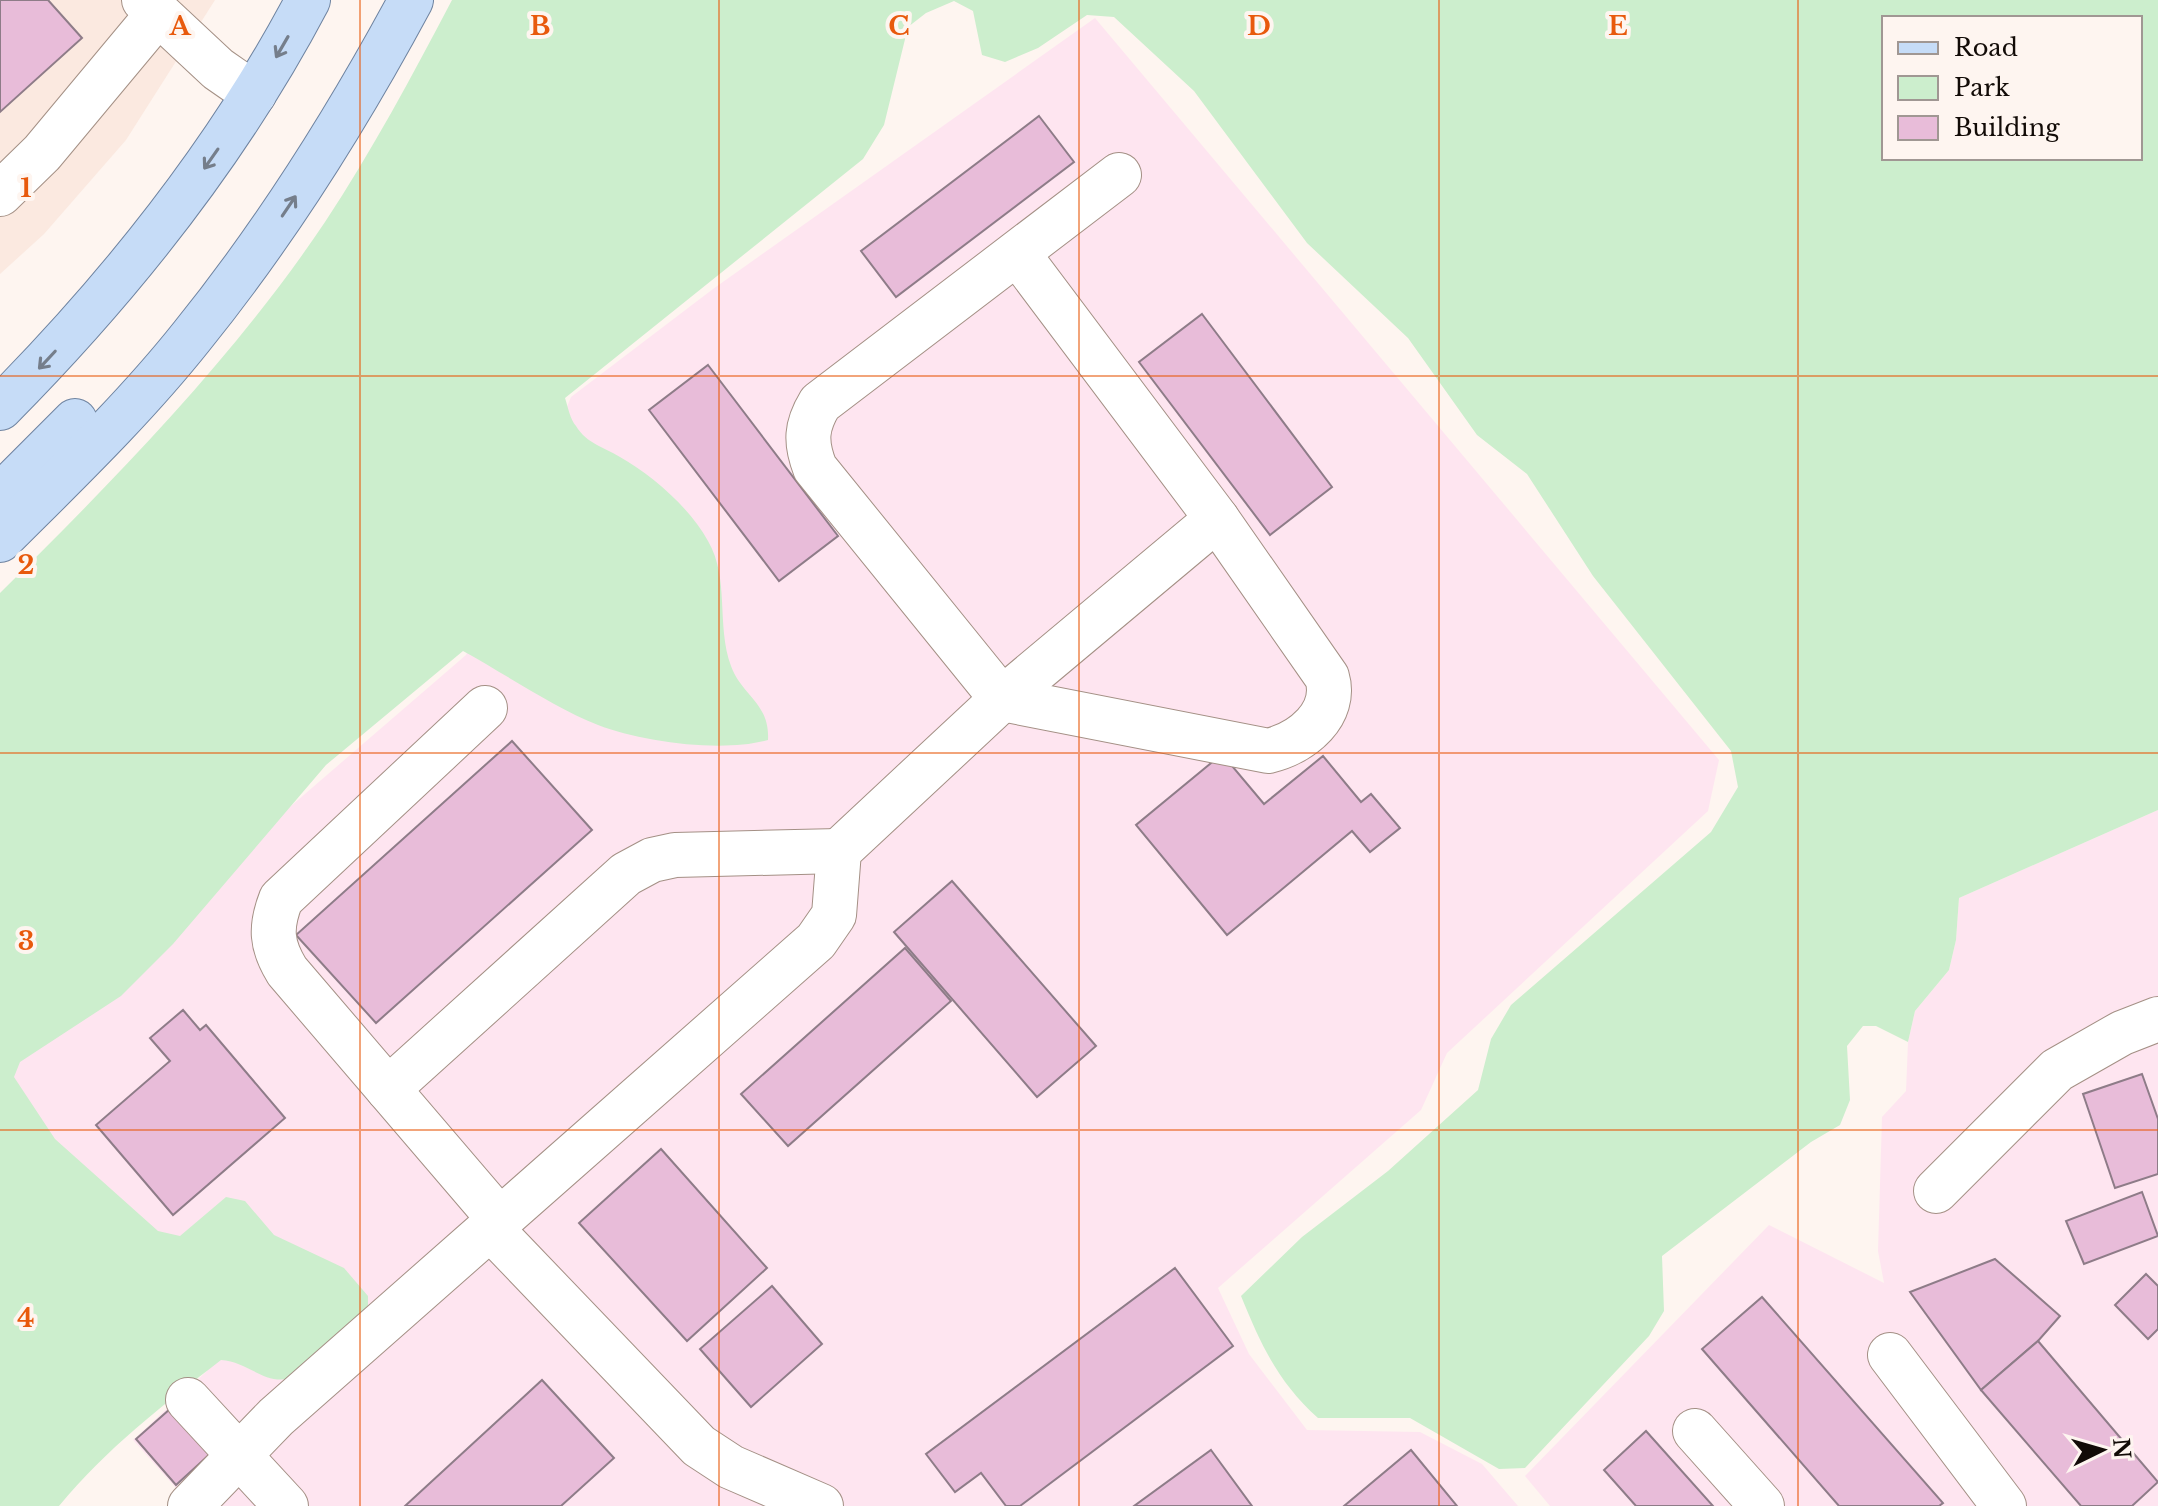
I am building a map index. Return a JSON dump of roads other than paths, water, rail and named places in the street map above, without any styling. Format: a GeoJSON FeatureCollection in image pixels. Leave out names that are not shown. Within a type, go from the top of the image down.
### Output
{"type":"FeatureCollection","features":[{"type":"Feature","properties":{"kind":"main road"},"geometry":{"type":"LineString","coordinates":[[0,408],[107,294],[208,164],[254,94],[308,0]]}},
{"type":"Feature","properties":{"kind":"main road"},"geometry":{"type":"LineString","coordinates":[[0,531],[104,392],[171,314],[254,208],[378,0]]}},
{"type":"Feature","properties":{"kind":"main road"},"geometry":{"type":"LineString","coordinates":[[0,540],[120,418],[190,338],[248,264],[340,128],[411,0]]}},
{"type":"Feature","properties":{"kind":"main road"},"geometry":{"type":"LineString","coordinates":[[0,496],[104,392],[248,264]]}},
{"type":"Feature","properties":{"kind":"lane"},"geometry":{"type":"LineString","coordinates":[[0,194],[42,153],[150,8],[218,69],[254,94]]}},
{"type":"Feature","properties":{"kind":"lane"},"geometry":{"type":"LineString","coordinates":[[1018,254],[1217,519],[1327,677],[1331,693],[1322,717],[1282,747],[1268,751],[1002,699],[815,468],[807,446],[809,421],[820,403],[1119,175]]}},
{"type":"Feature","properties":{"kind":"lane"},"geometry":{"type":"LineString","coordinates":[[388,1089],[626,874],[652,860],[675,855],[839,851],[1002,699],[1217,519]]}},
{"type":"Feature","properties":{"kind":"lane"},"geometry":{"type":"LineString","coordinates":[[485,708],[281,899],[272,923],[275,952],[287,971],[388,1089],[496,1226],[699,1446],[731,1467],[821,1506]]}},
{"type":"Feature","properties":{"kind":"lane"},"geometry":{"type":"LineString","coordinates":[[190,1506],[276,1417],[816,941],[834,915],[839,851]]}},
{"type":"Feature","properties":{"kind":"lane"},"geometry":{"type":"LineString","coordinates":[[1936,1191],[2057,1070],[2122,1033],[2158,1019]]}},
{"type":"Feature","properties":{"kind":"lane"},"geometry":{"type":"LineString","coordinates":[[1890,1355],[2004,1506]]}},
{"type":"Feature","properties":{"kind":"lane"},"geometry":{"type":"LineString","coordinates":[[188,1400],[286,1506]]}},
{"type":"Feature","properties":{"kind":"lane"},"geometry":{"type":"LineString","coordinates":[[1695,1431],[1762,1506]]}}]}
